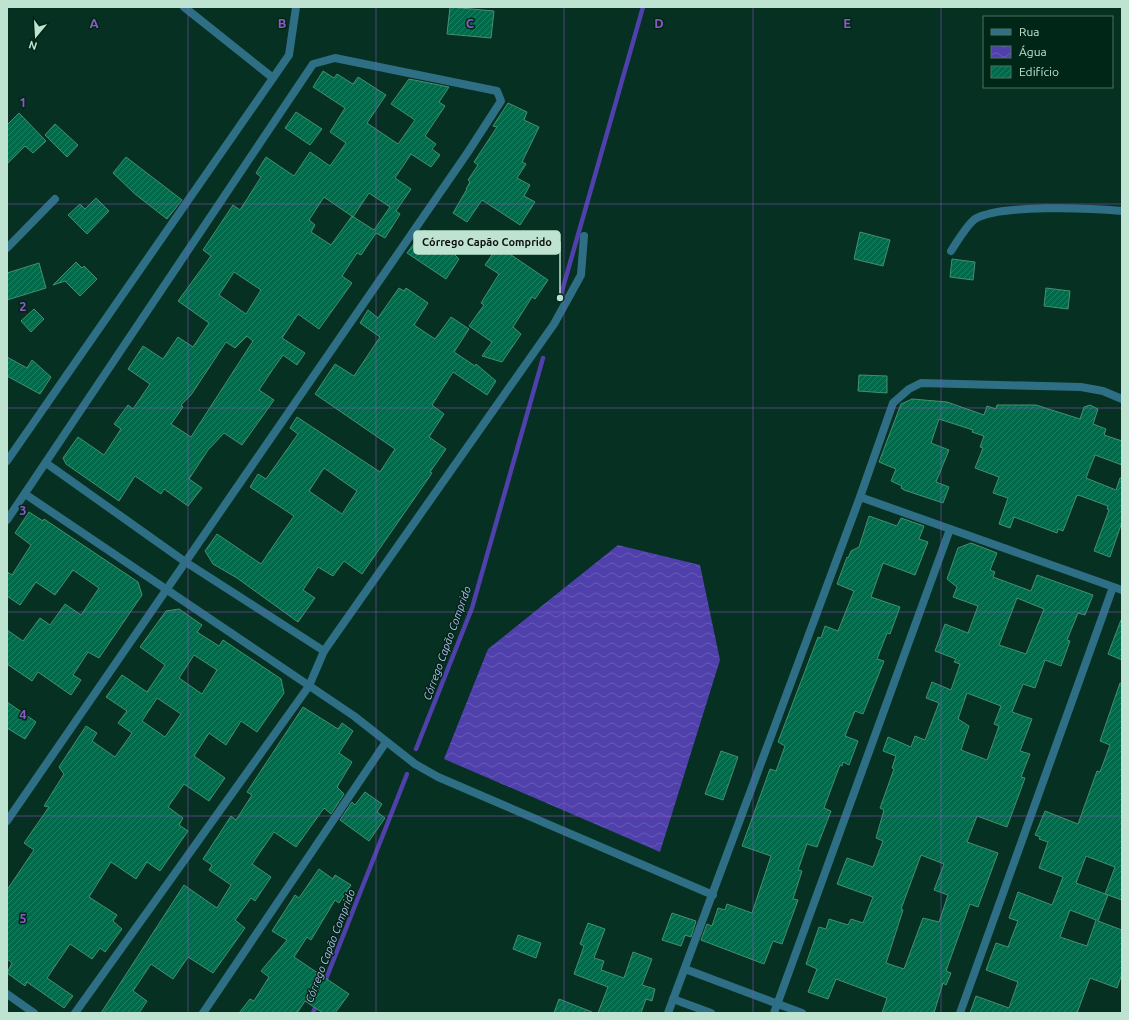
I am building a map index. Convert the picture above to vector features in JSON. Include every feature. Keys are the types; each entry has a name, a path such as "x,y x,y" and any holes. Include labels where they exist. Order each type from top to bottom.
{"street":[{"path":"184,7 273,78"},
{"path":"7,461 289,55 296,7"},
{"path":"7,520 313,64 335,58 497,90 501,101 468,152 184,561 7,821"},
{"path":"7,248 55,199"},
{"path":"951,251 974,220 999,211 1059,208 1122,211"},
{"path":"75,1013 309,686 324,651 554,324 582,275 584,236"},
{"path":"668,1013 713,895 893,403 908,389 921,383 1081,387 1103,390 1122,399"},
{"path":"46,463 184,561 324,651"},
{"path":"25,494 354,716 415,764 438,776 713,895"},
{"path":"860,496 1122,590"},
{"path":"774,1013 950,529"},
{"path":"960,1013 1113,587"},
{"path":"203,1013 386,742"},
{"path":"685,969 802,1013"},
{"path":"7,994 34,1013"},
{"path":"673,999 711,1013"}],"water":[{"path":"618,545 700,565 720,660 660,852 444,759 488,649"}],"building":[{"path":"450,7 494,11 491,38 447,34"},
{"path":"323,71 334,78 337,74 353,84 358,77 386,95 367,123 398,144 415,120 391,104 409,79 449,87 439,102 445,106 425,136 436,144 432,149 440,155 431,167 411,154 395,178 411,189 396,211 400,214 385,238 376,233 361,255 357,253 342,276 352,283 319,329 298,314 282,338 305,353 297,365 283,355 273,369 259,390 274,400 242,445 224,433 208,450 189,479 202,488 188,506 164,489 161,494 135,476 119,501 66,464 63,458 78,437 104,455 121,429 114,424 128,405 133,409 150,384 128,369 143,346 163,359 178,337 193,347 209,323 178,301 211,256 203,250 233,205 240,210 261,177 256,173 266,157 294,176 310,152 330,166 346,143 330,132 345,108 313,87","holes":["369,193 390,207 374,230 353,217","324,197 352,216 331,245 311,232 315,225 309,220","234,272 261,290 246,314 219,295","247,336 253,341 191,437 171,424 183,407 181,405 191,395 226,342 235,348"]},
{"path":"508,103 527,112 524,120 539,127 522,162 526,164 517,178 530,185 524,196 535,202 520,225 482,200 467,222 453,213 467,189 470,182 468,180 478,165 474,162 497,127 493,126"},
{"path":"296,112 322,129 310,145 285,128"},
{"path":"19,113 46,141 33,153 25,146 7,164 7,125"},
{"path":"55,124 78,145 67,157 45,135"},
{"path":"126,157 182,200 167,219 135,194 113,173"},
{"path":"96,198 109,211 87,234 68,215 80,204 85,209"},
{"path":"424,230 457,253 455,255 459,259 446,279 407,253"},
{"path":"860,232 890,240 883,266 854,259"},
{"path":"498,246 548,280 535,299 532,297 513,327 521,334 502,362 482,356 492,342 469,326 484,305 481,303 499,274 485,265"},
{"path":"952,259 975,262 973,280 950,277"},
{"path":"76,262 82,268 84,266 97,279 80,296 65,281 53,285"},
{"path":"39,263 46,288 7,300 7,273"},
{"path":"399,288 404,291 406,288 428,303 414,325 435,339 451,317 469,329 454,352 475,366 476,364 496,381 487,395 453,372 432,405 444,414 429,437 446,449 430,472 432,473 362,574 344,561 333,576 318,567 303,590 315,598 298,622 237,578 213,564 205,551 217,534 261,564 294,516 250,487 258,474 266,479 298,434 290,428 297,417 380,472 395,449 315,394 335,364 354,376 380,337 360,323 368,310 378,318","holes":["324,468 357,491 342,514 309,491"]},
{"path":"1046,288 1070,291 1068,309 1044,306"},
{"path":"34,309 44,319 31,332 21,321"},
{"path":"7,357 27,368 32,360 51,377 40,394 7,376"},
{"path":"859,375 887,376 887,393 858,391"},
{"path":"912,399 947,402 984,415 987,406 996,409 997,405 1036,405 1080,419 1084,407 1090,405 1098,409 1093,424 1106,429 1104,435 1122,441 1122,465 1095,455 1086,478 1116,490 1120,478 1122,478 1122,522 1110,557 1094,551 1109,510 1107,509 1108,506 1081,496 1077,495 1063,531 1058,529 1057,533 1014,517 1010,528 999,524 1008,498 993,493 999,477 975,468 983,448 980,447 984,436 972,432 973,430 939,419 931,443 949,450 936,482 949,487 943,503 904,490 901,488 902,486 891,481 896,469 879,462 901,404"},
{"path":"29,512 43,521 44,519 138,582 142,595 99,658 88,652 73,675 81,680 71,695 38,672 32,681 7,664 7,630 23,641 40,618 50,625 65,604 81,615 99,588 73,570 55,595 36,582 20,605 7,596 7,572 12,575 31,545 15,533"},
{"path":"869,516 897,526 901,518 924,526 919,539 928,542 915,575 883,563 871,597 900,607 890,634 887,633 877,659 884,661 863,714 855,711 845,736 858,741 849,765 843,762 842,766 840,765 824,808 831,811 817,847 807,844 798,870 802,871 793,899 798,900 782,944 773,941 764,964 701,940 707,924 712,926 718,908 725,910 727,904 752,913 771,856 742,846 770,769 776,771 785,746 778,742 818,637 821,638 825,626 838,631 854,591 837,584 847,557 848,558 851,551 859,547"},
{"path":"971,543 997,553 990,570 995,572 993,577 1031,591 1037,575 1093,595 1085,615 1078,613 1067,640 1070,641 1061,666 1045,660 1035,688 1023,684 1012,712 1032,719 1020,751 1030,754 1021,777 1025,778 1007,827 977,816 967,842 998,853 978,907 970,904 946,971 951,973 946,985 943,983 934,1013 882,1013 887,998 836,979 828,999 808,992 817,969 806,964 819,927 826,929 829,919 848,925 851,919 863,923 873,897 837,884 847,858 873,867 883,841 876,838 884,810 880,808 894,769 892,768 896,756 883,751 888,737 911,747 915,736 925,740 939,703 926,698 932,682 951,690 960,664 954,662 956,659 935,651 945,624 968,633 978,606 953,597 957,587 947,579 958,548","holes":["1017,598 1044,609 1026,654 999,645","967,693 1001,706 994,724 999,726 987,760 961,750 969,726 958,719","921,855 944,864 934,890 948,895 939,922 923,918 904,969 886,963 903,910 901,909"]},
{"path":"179,609 202,625 197,632 219,646 223,640 281,679 284,693 257,732 241,721 226,745 209,733 194,756 225,778 209,801 184,784 168,807 183,818 179,825 188,831 160,871 147,862 136,879 111,862 89,897 117,915 113,921 122,929 105,952 100,948 92,959 70,944 47,978 73,996 64,1008 27,982 25,986 7,973 12,963 7,959 7,890 34,850 24,843 49,807 44,806 64,774 59,767 86,726 97,733 92,741 115,757 132,733 118,723 127,711 106,697 122,675 147,692 165,665 140,647 166,611","holes":["194,655 217,670 202,694 179,678","157,698 181,714 165,737 142,721"]},
{"path":"1122,620 1122,660 1108,654"},
{"path":"1120,683 1122,684 1122,900 1108,895 1098,921 1122,930 1122,974 1117,988 1090,978 1077,1013 970,1013 976,996 1009,1008 1018,982 986,970 996,943 1008,947 1018,921 1009,918 1018,892 1052,905 1063,877 1039,868 1048,842 1039,839 1040,837 1035,835 1045,811 1078,824 1097,771 1100,772 1110,745 1100,741","holes":["1086,856 1115,867 1105,894 1076,883","1070,910 1096,920 1087,946 1060,937"]},
{"path":"7,702 36,722 25,739 7,728"},
{"path":"303,707 338,729 342,723 353,731 339,753 352,762 337,787 344,794 331,814 324,808 296,847 274,832 252,864 271,877 255,901 251,898 235,920 245,928 213,973 188,957 173,979 151,964 133,991 147,1001 139,1013 101,1013 184,885 217,908 231,885 209,870 212,865 203,859 231,816 236,820 252,795 247,792"},
{"path":"721,751 738,757 723,800 705,794"},
{"path":"365,792 382,804 377,812 385,818 369,841 340,820 352,802 355,805"},
{"path":"319,869 333,879 335,875 351,885 339,903 335,900 311,940 307,937 294,957 349,994 335,1013 323,1013 305,1001 297,1013 239,1013 250,999 254,1001 269,977 261,971 287,940 272,931 295,895 299,898"},
{"path":"672,913 696,921 691,937 685,935 681,946 662,940"},
{"path":"588,923 605,929 594,958 604,961 601,970 624,978 633,952 652,959 642,985 655,989 652,1001 646,999 641,1013 598,1013 608,987 574,974 584,946 580,944"},
{"path":"518,935 541,943 536,958 513,949"},
{"path":"559,999 592,1012 592,1013 554,1013"}],"waterway":[{"name":"Córrego Capão Comprido","path":"560,298 643,7"},
{"name":"Córrego Capão Comprido","path":"416,749 472,608 543,358"},
{"name":"Córrego Capão Comprido","path":"324,984 407,774"},
{"name":"Córrego Capão Comprido","path":"313,1013 317,1003"}],"place":[{"name":"Córrego Capão Comprido","path":"560,298"}]}
